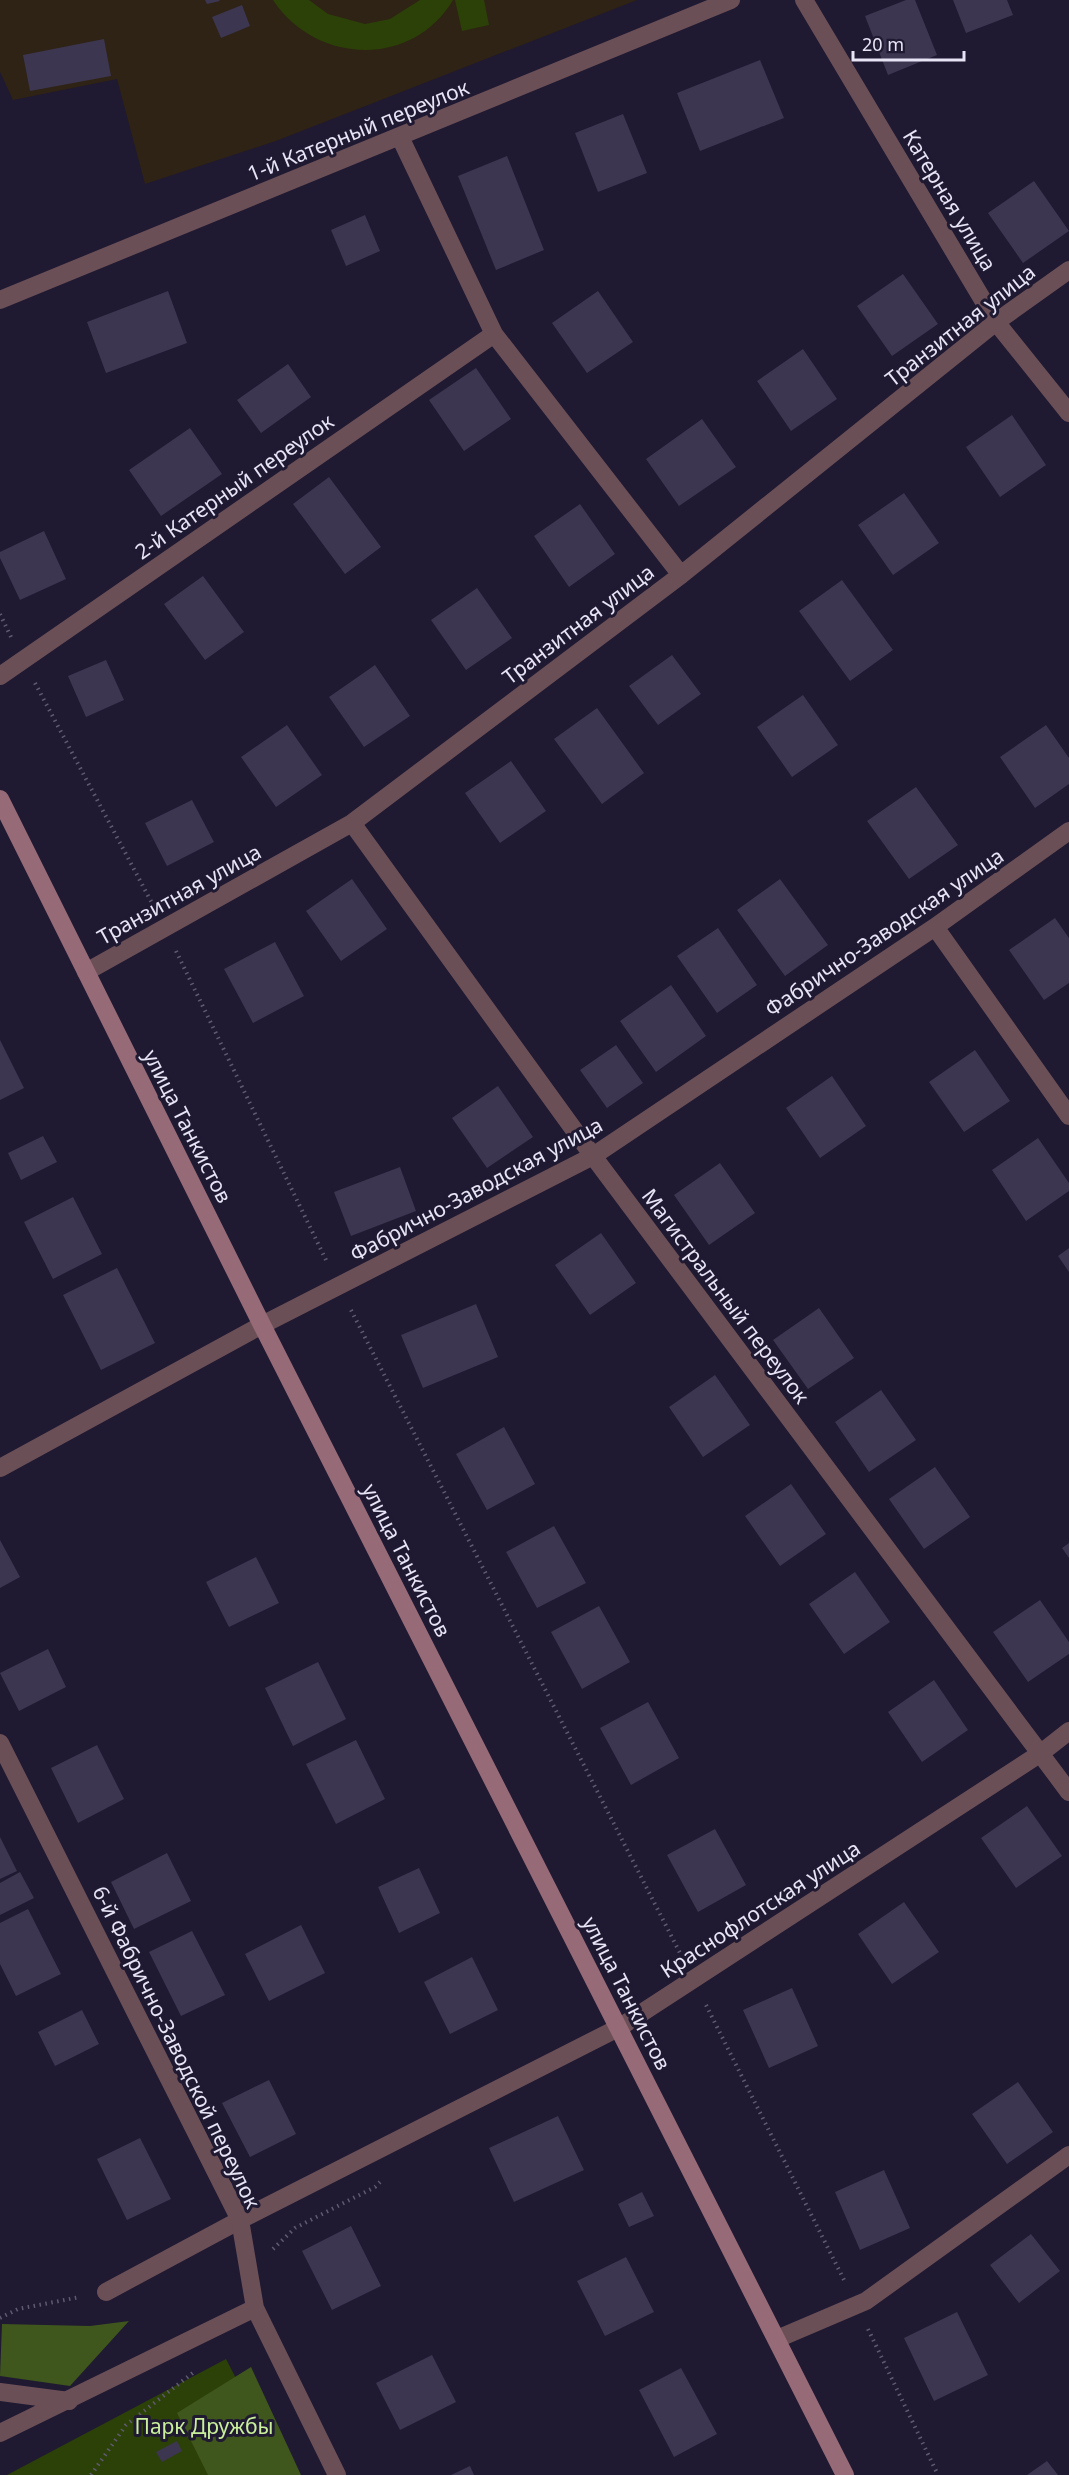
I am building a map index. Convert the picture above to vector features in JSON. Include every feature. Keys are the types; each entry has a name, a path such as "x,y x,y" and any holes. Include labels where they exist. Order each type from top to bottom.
{"street":[{"name":"1-й Катерный переулок","path":"0,300 731,0"},
{"name":"Катерная улица","path":"804,0 996,322 1069,413"},
{"path":"400,137 494,334 681,575"},
{"name":"Транзитная улица","path":"86,972 352,823 681,575 996,322 1069,270"},
{"name":"2-й Катерный переулок","path":"0,676 494,334"},
{"name":"улица Танкистов","path":"0,799 262,1325 620,2027 845,2475"},
{"name":"Магистральный переулок","path":"352,823 593,1156 1069,1792"},
{"name":"Фабрично-Заводская улица","path":"0,1468 262,1325 593,1156 935,927 1069,831"},
{"path":"935,927 1069,1116"},
{"name":"Краснофлотская улица","path":"106,2292 240,2220 620,2027 1041,1753 1069,1731"},
{"name":"6-й Фабрично-Заводской переулок","path":"0,1743 240,2220 255,2308 337,2475"},
{"path":"777,2339 866,2301 1069,2155"},
{"path":"0,2433 255,2308"},
{"path":"0,2392 69,2401"}],"path":[{"path":"0,614 165,928 339,1286 693,1979 938,2475"},
{"path":"0,2318 18,2309 106,2292"},
{"path":"91,2475 126,2425 201,2367"}],"shaded area":[{"path":"0,0 637,0 276,141 145,184 117,79 13,100 0,72"}],"green space":[{"path":"273,0 309,0 328,14 365,24 390,19 420,0 453,0 435,22 413,38 389,47 363,50 338,46 313,37 291,21"},
{"path":"455,0 484,0 489,25 462,31"},
{"path":"129,2321 70,2386 0,2376 2,2324 90,2326"},
{"name":"Парк Дружбы","path":"226,2359 286,2475 7,2475"},
{"path":"251,2367 301,2475 208,2475 177,2413"}],"building":[{"path":"205,0 219,0 220,1 207,4"},
{"path":"906,0 915,0 937,55 888,75 865,16"},
{"path":"953,0 1007,0 1013,15 966,33"},
{"path":"242,5 250,26 221,38 212,17"},
{"path":"104,39 111,76 30,91 23,55"},
{"path":"760,60 784,118 700,151 677,93"},
{"path":"623,114 647,173 598,192 575,133"},
{"path":"507,156 544,250 496,270 458,176"},
{"path":"1034,181 1069,231 1023,263 988,213"},
{"path":"365,215 380,251 346,266 331,230"},
{"path":"903,274 938,324 892,356 857,306"},
{"path":"168,291 187,343 106,373 87,322"},
{"path":"598,291 633,342 587,373 552,323"},
{"path":"803,349 837,399 791,431 757,381"},
{"path":"288,364 311,397 261,433 237,400"},
{"path":"476,368 511,419 464,451 429,400"},
{"path":"1012,415 1046,465 1000,497 966,447"},
{"path":"702,419 736,467 679,506 646,459"},
{"path":"190,428 222,474 161,516 129,470"},
{"path":"329,477 381,547 345,574 293,504"},
{"path":"904,493 939,543 893,575 858,525"},
{"path":"580,504 615,554 569,587 534,536"},
{"path":"44,531 66,579 20,600 0,558 0,552"},
{"path":"203,576 244,632 205,660 164,604"},
{"path":"842,580 893,650 850,681 799,611"},
{"path":"477,588 512,638 466,670 431,620"},
{"path":"672,655 701,694 658,725 629,686"},
{"path":"106,660 124,700 86,717 68,676"},
{"path":"375,665 410,716 364,747 329,697"},
{"path":"803,695 838,745 792,777 757,727"},
{"path":"597,708 644,773 602,804 554,739"},
{"path":"287,725 322,775 276,807 241,757"},
{"path":"1046,725 1069,758 1069,784 1035,808 1000,757"},
{"path":"511,761 546,811 500,843 465,793"},
{"path":"916,787 958,845 909,879 867,821"},
{"path":"192,800 214,842 167,866 145,823"},
{"path":"352,879 387,929 341,961 306,911"},
{"path":"780,879 828,945 785,976 737,910"},
{"path":"1055,918 1069,938 1069,983 1044,1000 1009,950"},
{"path":"718,928 757,985 717,1013 677,956"},
{"path":"275,942 304,996 253,1023 224,969"},
{"path":"671,985 706,1036 656,1072 620,1021"},
{"path":"0,1040 24,1088 0,1100"},
{"path":"616,1045 643,1083 607,1108 580,1070"},
{"path":"975,1050 1010,1101 964,1132 929,1082"},
{"path":"832,1076 866,1126 820,1158 786,1108"},
{"path":"498,1086 533,1137 487,1168 452,1118"},
{"path":"43,1136 57,1162 21,1180 8,1153"},
{"path":"1038,1138 1069,1183 1069,1191 1026,1221 992,1170"},
{"path":"720,1163 755,1213 709,1245 674,1195"},
{"path":"400,1167 416,1211 351,1236 334,1192"},
{"path":"73,1197 102,1254 53,1279 24,1222"},
{"path":"601,1233 636,1283 590,1315 555,1265"},
{"path":"1069,1248 1069,1272 1058,1256"},
{"path":"117,1268 155,1343 101,1370 63,1295"},
{"path":"476,1304 498,1357 423,1388 401,1335"},
{"path":"819,1308 854,1358 808,1389 773,1340"},
{"path":"715,1375 750,1425 703,1457 669,1407"},
{"path":"881,1390 916,1440 869,1472 835,1422"},
{"path":"504,1427 535,1484 487,1510 456,1454"},
{"path":"935,1467 970,1517 924,1549 889,1499"},
{"path":"791,1484 826,1534 780,1566 745,1516"},
{"path":"554,1526 586,1583 537,1608 506,1552"},
{"path":"0,1540 20,1577 0,1588"},
{"path":"1069,1543 1069,1558 1062,1548"},
{"path":"256,1557 279,1603 229,1627 206,1582"},
{"path":"855,1572 890,1622 844,1654 809,1604"},
{"path":"1040,1600 1069,1642 1069,1654 1028,1682 993,1632"},
{"path":"599,1606 630,1662 582,1689 551,1632"},
{"path":"48,1649 66,1687 19,1711 0,1673"},
{"path":"318,1662 346,1719 293,1746 265,1688"},
{"path":"934,1680 968,1730 922,1762 888,1712"},
{"path":"648,1702 679,1758 631,1785 600,1728"},
{"path":"356,1740 385,1799 336,1824 306,1764"},
{"path":"97,1745 124,1799 78,1823 51,1768"},
{"path":"1027,1806 1062,1856 1016,1888 981,1838"},
{"path":"715,1829 746,1885 698,1912 667,1855"},
{"path":"0,1837 17,1871 0,1879"},
{"path":"167,1853 191,1901 134,1929 111,1882"},
{"path":"419,1868 440,1913 399,1933 378,1887"},
{"path":"20,1872 34,1898 0,1915 0,1883"},
{"path":"904,1902 939,1952 892,1984 858,1934"},
{"path":"28,1909 61,1974 16,1996 0,1964 0,1923"},
{"path":"301,1925 325,1973 269,2001 245,1954"},
{"path":"192,1931 225,1995 181,2016 149,1952"},
{"path":"472,1957 498,2010 450,2034 424,1982"},
{"path":"792,1988 818,2046 769,2068 743,2010"},
{"path":"82,2010 99,2044 55,2066 38,2032"},
{"path":"269,2080 296,2134 250,2157 222,2103"},
{"path":"1018,2082 1053,2132 1007,2164 972,2114"},
{"path":"558,2116 584,2170 514,2202 489,2148"},
{"path":"140,2138 171,2199 127,2220 97,2159"},
{"path":"884,2170 910,2228 860,2250 835,2192"},
{"path":"642,2192 654,2216 629,2227 618,2204"},
{"path":"351,2226 381,2286 332,2310 302,2251"},
{"path":"1031,2234 1060,2271 1019,2303 990,2265"},
{"path":"626,2257 654,2312 605,2336 577,2281"},
{"path":"957,2312 988,2375 934,2401 904,2338"},
{"path":"432,2355 456,2402 400,2430 376,2383"},
{"path":"681,2368 717,2434 674,2457 639,2390"},
{"path":"177,2441 182,2451 162,2462 156,2452"},
{"path":"1047,2461 1058,2475 1027,2475"},
{"path":"470,2466 474,2475 451,2475"}]}
